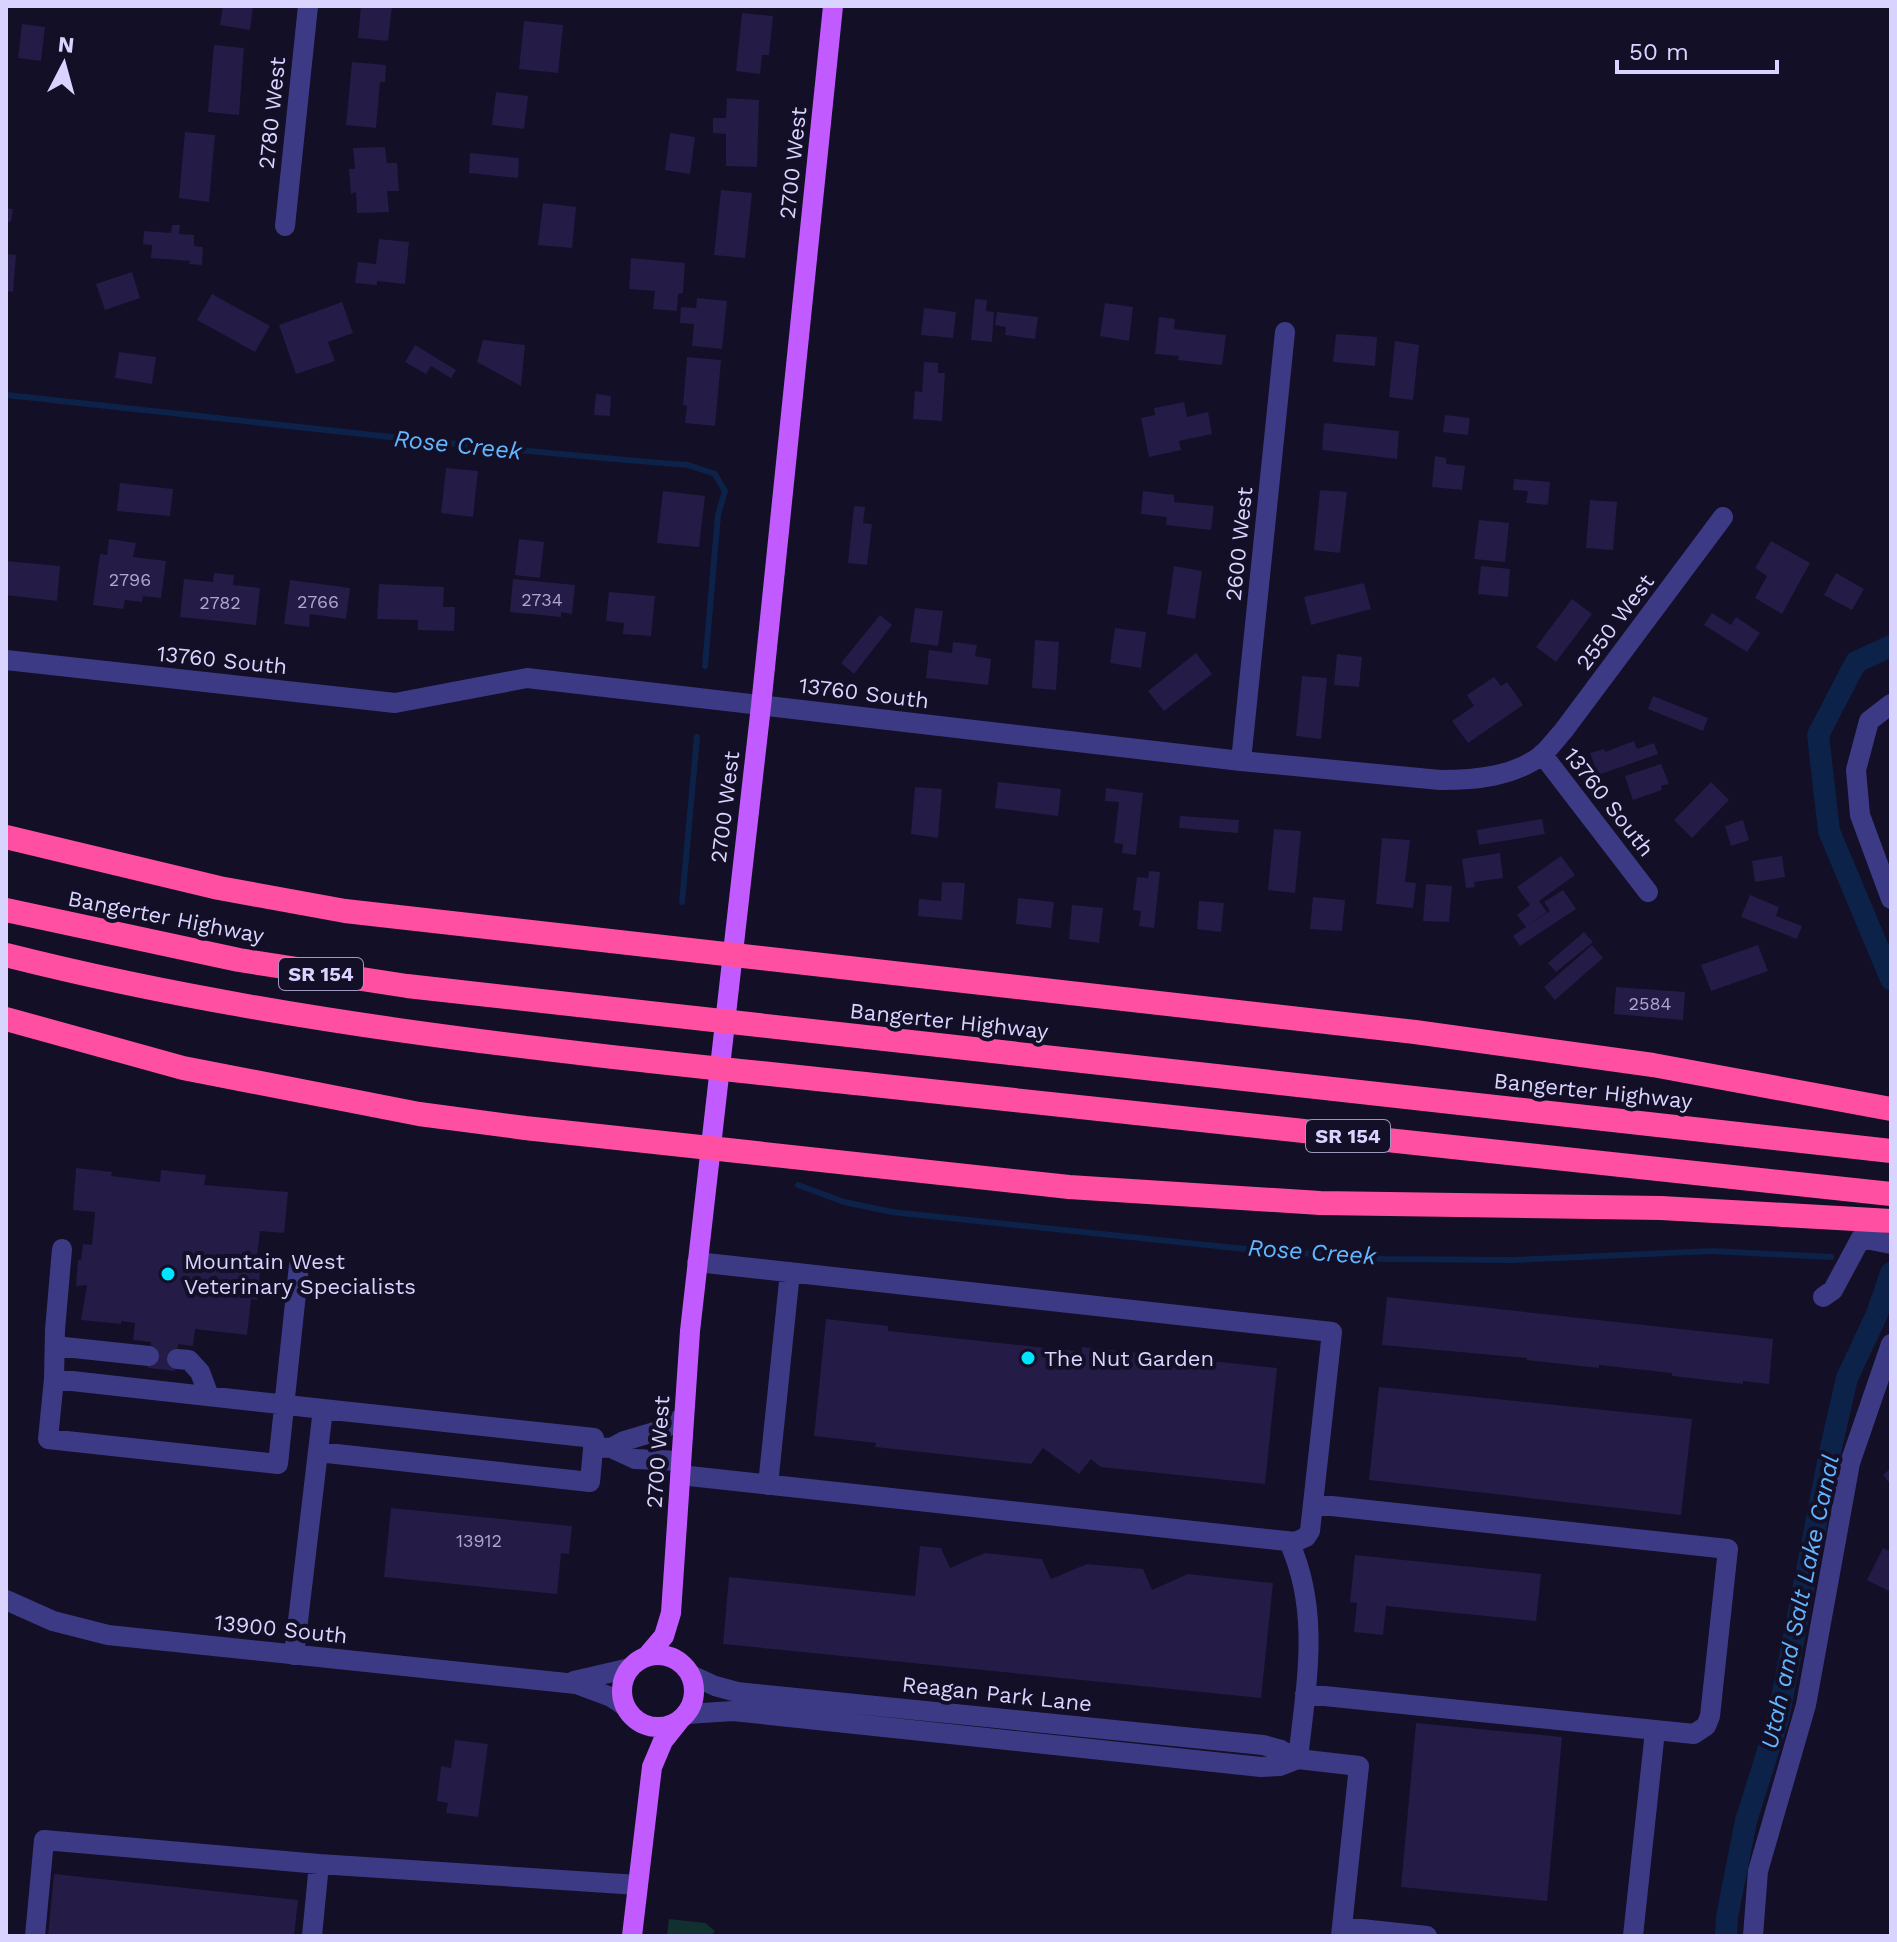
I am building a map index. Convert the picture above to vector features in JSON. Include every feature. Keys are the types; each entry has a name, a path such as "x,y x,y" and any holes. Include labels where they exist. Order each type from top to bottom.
{"highway":[{"path":"6,837 219,888 345,911 1270,1014 1520,1045 1669,1067 1891,1109"},
{"name":"Bangerter Highway","path":"6,910 153,943 323,974 640,1014 1891,1151"},
{"name":"SR 154","path":"6,955 137,986 400,1031 805,1078 1891,1194"},
{"path":"6,1019 183,1068 341,1100 472,1121 1069,1187 1216,1198 1427,1206 1675,1209 1891,1221"}],"main road":[{"name":"2700 West","path":"688,1671 674,1638 671,1613 697,1262 761,706 833,6"},
{"name":"2700 West","path":"639,1662 664,1636 671,1613"},
{"path":"632,1936 649,1784 657,1751 683,1718 695,1695 688,1671 668,1656 639,1662 622,1687 628,1711 645,1744 649,1784"},
{"path":"628,1711 639,1722 659,1727 683,1718"}],"street":[{"name":"2780 West","path":"285,226 308,6"},
{"name":"2600 West","path":"1241,761 1285,332"},
{"name":"2550 West","path":"1542,754 1564,730 1723,517"},
{"name":"13760 South","path":"6,660 395,703 527,678 1241,761 1440,780 1493,776 1519,768 1542,754 1648,892"},
{"path":"1891,704 1869,721 1856,770 1860,815 1891,899"},
{"path":"1823,1297 1833,1290 1861,1238 1891,1244"},
{"path":"62,1249 48,1439 263,1463 278,1464 299,1265"},
{"path":"54,1379 594,1438 602,1447 635,1459 768,1485 1289,1542 1301,1541 1310,1531 1332,1332 697,1262"},
{"path":"768,1485 790,1272"},
{"path":"1753,1936 1758,1871 1806,1705 1850,1463 1891,1344"},
{"path":"55,1346 149,1356"},
{"path":"177,1359 189,1360 200,1372 209,1396"},
{"path":"294,1655 323,1409"},
{"path":"602,1447 661,1430 684,1417"},
{"path":"318,1452 590,1482 602,1447"},
{"path":"1305,1694 1694,1734 1709,1721 1728,1549 1313,1504"},
{"path":"1289,1542 1308,1602 1309,1647 1298,1759"},
{"name":"13900 South","path":"6,1600 53,1621 108,1635 558,1682 594,1689 628,1711"},
{"name":"13900 South","path":"558,1682 596,1678 639,1662"},
{"name":"Reagan Park Lane","path":"688,1671 715,1686 737,1692 1263,1745 1298,1759 1359,1766 1341,1932"},
{"name":"Reagan Park Lane","path":"683,1718 733,1711 1261,1767 1280,1766 1298,1759"},
{"path":"1633,1936 1655,1731"},
{"path":"35,1936 44,1840 319,1864 638,1885"},
{"path":"312,1936 319,1864"},
{"path":"1341,1932 1427,1936"}],"green space":[{"path":"669,1919 705,1923 715,1931 711,1936 667,1936"}],"building":[{"path":"223,6 253,6 250,30 220,25"},
{"path":"361,6 392,6 388,41 358,38"},
{"path":"742,13 773,16 769,55 762,55 760,74 736,71"},
{"path":"524,21 563,25 558,73 519,69"},
{"path":"22,24 45,27 41,61 18,58"},
{"path":"214,45 244,48 239,115 208,112"},
{"path":"352,62 386,65 385,82 380,82 376,128 346,125"},
{"path":"496,92 528,96 524,129 492,125"},
{"path":"727,98 759,100 757,167 726,166 726,134 713,133 713,118 726,118"},
{"path":"185,132 215,135 209,202 179,198"},
{"path":"670,133 695,137 690,174 665,170"},
{"path":"385,147 387,163 397,163 399,191 387,191 389,212 357,213 356,192 351,194 349,169 355,169 353,148"},
{"path":"470,153 519,158 518,178 469,173"},
{"path":"721,190 752,193 745,258 714,255"},
{"path":"543,203 576,207 572,248 538,245"},
{"path":"6,208 13,209 11,222 6,221"},
{"path":"172,225 180,225 179,234 194,235 194,246 203,247 202,265 151,258 152,245 143,244 144,231 171,233"},
{"path":"379,239 409,242 405,284 377,281 377,285 355,283 358,262 376,264"},
{"path":"6,254 16,255 13,292 6,291"},
{"path":"631,258 685,263 683,293 678,294 677,311 653,309 655,291 629,289"},
{"path":"132,272 140,298 105,310 96,284"},
{"path":"212,294 270,326 255,352 197,320"},
{"path":"697,298 727,301 722,349 692,346 694,324 680,323 681,307 696,308"},
{"path":"975,299 987,300 986,311 994,312 992,342 971,340"},
{"path":"342,302 353,333 328,342 335,361 296,374 279,325"},
{"path":"1105,303 1133,307 1129,341 1100,336"},
{"path":"924,308 956,312 953,338 921,335"},
{"path":"997,312 1038,317 1035,339 1005,335 1006,327 995,325"},
{"path":"1159,317 1175,319 1174,329 1226,335 1222,365 1155,354"},
{"path":"1336,334 1377,337 1375,366 1333,362"},
{"path":"483,340 525,345 521,386 477,362"},
{"path":"1395,341 1419,345 1413,400 1389,397"},
{"path":"415,345 456,370 451,378 431,366 426,374 405,362"},
{"path":"119,352 156,357 152,384 115,378"},
{"path":"687,357 721,360 715,426 685,423 687,406 683,405"},
{"path":"924,362 938,363 938,373 945,373 942,421 913,419 915,391 922,392"},
{"path":"596,394 611,396 610,416 594,415"},
{"path":"1184,402 1187,417 1208,412 1212,434 1179,441 1181,450 1149,457 1141,418 1155,415 1154,408"},
{"path":"1445,415 1470,418 1468,435 1443,432"},
{"path":"1324,423 1399,431 1397,459 1322,450"},
{"path":"1435,456 1446,458 1446,464 1465,466 1462,490 1432,487"},
{"path":"446,468 478,471 473,517 441,513"},
{"path":"1514,479 1550,482 1548,505 1526,503 1528,491 1513,490"},
{"path":"120,483 173,489 170,516 117,511"},
{"path":"1320,490 1347,492 1340,553 1314,550"},
{"path":"663,491 705,496 699,547 657,543"},
{"path":"1143,491 1174,495 1174,502 1214,506 1211,530 1166,525 1167,517 1141,514"},
{"path":"1590,500 1617,502 1613,550 1586,548"},
{"path":"854,506 865,507 863,523 872,524 867,565 848,563"},
{"path":"1479,520 1509,523 1505,562 1474,559"},
{"path":"109,539 136,543 133,557 166,561 161,598 143,596 142,602 125,600 123,609 93,605 100,554 107,555"},
{"path":"519,539 544,542 540,578 515,575"},
{"path":"1771,541 1810,563 1782,614 1755,598 1767,576 1755,568"},
{"path":"6,561 60,566 57,601 6,595"},
{"path":"1174,566 1202,571 1195,619 1167,614"},
{"path":"1481,566 1510,569 1508,597 1478,594"},
{"path":"214,573 234,575 233,585 260,588 256,625 180,617 184,579 213,582"},
{"path":"1836,573 1864,589 1852,610 1824,595"},
{"path":"513,579 575,585 572,614 561,612 561,617 510,612"},
{"path":"290,580 350,588 346,619 310,614 309,627 284,624"},
{"path":"1364,583 1371,609 1311,625 1304,597"},
{"path":"379,584 444,587 443,607 455,607 454,631 418,630 418,620 377,619"},
{"path":"609,592 655,596 651,636 623,634 624,623 606,621"},
{"path":"1572,599 1592,614 1556,662 1536,647"},
{"path":"915,608 943,611 938,646 910,642"},
{"path":"1712,613 1731,625 1736,617 1760,633 1747,652 1704,625"},
{"path":"880,615 892,625 854,674 841,663"},
{"path":"1115,628 1146,632 1141,668 1110,663"},
{"path":"1035,640 1059,642 1056,690 1032,688"},
{"path":"953,642 977,645 975,656 991,659 988,685 926,678 929,650 952,653"},
{"path":"1196,653 1212,674 1164,711 1148,691"},
{"path":"1337,654 1362,657 1359,687 1334,685"},
{"path":"1302,676 1327,678 1321,739 1296,736"},
{"path":"1494,677 1501,686 1507,682 1523,705 1468,743 1452,721 1474,706 1467,695"},
{"path":"1653,696 1708,718 1703,731 1648,709"},
{"path":"1634,741 1637,749 1654,743 1658,754 1598,775 1590,753 1604,749 1605,752"},
{"path":"1661,764 1669,784 1661,786 1662,790 1633,800 1625,776"},
{"path":"998,782 1061,789 1058,816 995,808"},
{"path":"1711,782 1729,800 1692,838 1674,820"},
{"path":"915,787 942,789 938,838 911,834"},
{"path":"1106,788 1143,793 1136,855 1122,853 1123,844 1114,843 1119,802 1105,801"},
{"path":"1180,816 1239,820 1238,833 1179,828"},
{"path":"1542,819 1545,834 1479,845 1477,830"},
{"path":"1743,820 1749,840 1731,846 1725,826"},
{"path":"1274,829 1301,831 1295,893 1268,890"},
{"path":"1382,838 1410,840 1405,882 1416,883 1413,908 1376,904"},
{"path":"1500,853 1503,878 1474,882 1475,887 1466,888 1462,859"},
{"path":"1561,856 1575,875 1539,901 1547,912 1528,925 1550,911 1544,902 1563,890 1576,909 1520,946 1513,936 1526,927 1517,915 1530,905 1517,887"},
{"path":"1782,856 1785,877 1755,882 1752,861"},
{"path":"1149,871 1160,872 1154,928 1139,926 1141,911 1133,910 1137,877 1148,878"},
{"path":"942,882 965,883 962,920 918,916 919,899 941,901"},
{"path":"1426,884 1452,886 1449,922 1423,921"},
{"path":"1750,895 1779,907 1776,916 1802,926 1797,939 1741,917"},
{"path":"1313,897 1345,900 1342,931 1310,929"},
{"path":"1018,898 1054,902 1051,928 1016,924"},
{"path":"1199,901 1224,903 1221,932 1197,929"},
{"path":"1072,905 1103,908 1099,943 1069,939"},
{"path":"1584,932 1593,942 1556,972 1548,963"},
{"path":"1592,945 1603,958 1555,1000 1544,987"},
{"path":"1758,945 1768,971 1711,991 1701,965"},
{"path":"1616,987 1685,992 1683,1020 1614,1014"},
{"name":"Mountain West Veterinary Specialists","path":"76,1168 160,1182 161,1170 206,1175 204,1185 288,1192 284,1233 260,1231 256,1264 261,1265 257,1300 251,1299 247,1335 195,1329 193,1346 178,1344 175,1371 148,1368 151,1342 133,1340 135,1323 81,1320 87,1285 76,1286 78,1260 81,1260 83,1244 92,1245 95,1212 73,1210"},
{"path":"1387,1297 1773,1339 1769,1384 1743,1381 1743,1384 1599,1365 1599,1368 1382,1345"},
{"path":"826,1319 888,1326 888,1331 1082,1352 1082,1347 1277,1368 1265,1484 1101,1467 1091,1459 1079,1474 1043,1448 1031,1464 875,1447 876,1443 814,1436"},
{"path":"1379,1387 1692,1419 1681,1515 1369,1480"},
{"path":"1891,1468 1891,1485 1883,1475"},
{"path":"391,1508 572,1526 569,1554 561,1553 557,1594 384,1577"},
{"path":"920,1546 941,1548 950,1568 985,1553 1042,1559 1051,1579 1087,1564 1143,1569 1152,1590 1188,1574 1273,1583 1261,1698 723,1644 729,1577 915,1596"},
{"path":"1883,1548 1891,1552 1891,1592 1867,1580"},
{"path":"1355,1555 1541,1574 1536,1621 1386,1606 1383,1635 1354,1632 1357,1603 1350,1602"},
{"path":"1416,1723 1562,1737 1547,1901 1401,1887"},
{"path":"455,1740 488,1744 478,1817 446,1813 448,1803 437,1801 441,1766 451,1768"},
{"path":"54,1874 298,1900 294,1936 48,1936"}],"waterway":[{"name":"Rose Creek","path":"6,395 688,465 715,474 725,491 718,515 705,666"},
{"name":"Utah and Salt Lake Canal","path":"1891,646 1856,662 1818,735 1829,831 1891,979"},
{"name":"Rose Creek","path":"682,902 697,737"},
{"name":"Rose Creek","path":"798,1185 844,1202 892,1212 1255,1250 1384,1259 1514,1260 1712,1251 1831,1257"},
{"name":"Utah and Salt Lake Canal","path":"1726,1936 1746,1821 1778,1719 1847,1378 1877,1314 1891,1273"}],"place":[{"name":"Mountain West Veterinary Specialists","path":"168,1274"},
{"name":"The Nut Garden","path":"1028,1358"}]}
